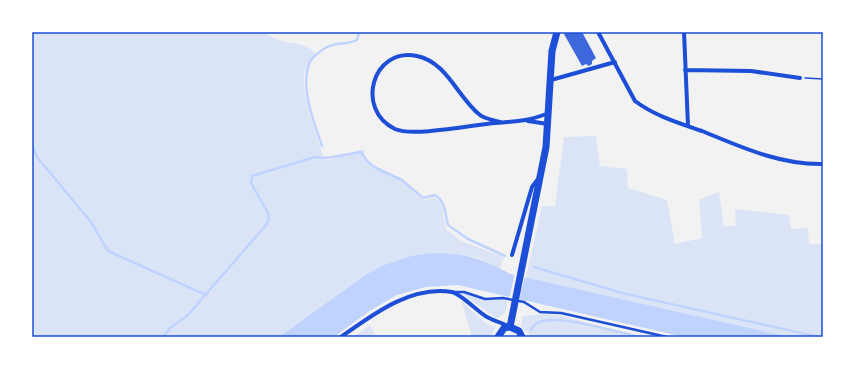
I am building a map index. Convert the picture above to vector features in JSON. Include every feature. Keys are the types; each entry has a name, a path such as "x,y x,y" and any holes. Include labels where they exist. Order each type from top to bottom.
{"main road":[{"path":"510,327 512,308 522,269 540,177 548,124 552,51 556,33"},
{"path":"498,337 504,328 510,327 519,332 522,337"}],"street":[{"path":"598,32 635,101 667,118 767,156 792,162 823,164"},
{"path":"684,32 688,126"},
{"path":"500,122 482,117 439,66 419,56 400,56 389,60 381,68 373,83 373,99 378,114 386,123 396,130 423,131 525,120 549,113"},
{"path":"551,80 615,62"},
{"path":"685,70 751,71 800,78"},
{"path":"525,120 548,124"},
{"path":"512,255 532,187 540,177"},
{"path":"341,337 384,307 410,297 431,292 454,292 489,318 510,327"}],"lane":[{"path":"454,292 464,292 486,299 503,298 524,302 540,312 561,314 667,337"}],"path":[{"path":"800,78 823,79"}],"shaded area":[{"path":"32,32 264,32 284,42 307,47 316,54 308,63 304,73 304,85 309,112 324,161 364,149 365,156 372,166 402,181 423,200 435,197 441,202 446,229 461,241 504,257 500,268 477,257 432,253 411,256 381,266 364,276 279,337 32,337"},
{"path":"596,136 600,166 627,169 628,188 667,200 675,244 702,238 699,200 719,192 724,226 736,226 735,209 789,215 791,229 808,228 809,244 823,244 823,337 789,337 526,278 542,206 555,206 564,137"},
{"path":"459,292 489,298 506,299 508,300 505,312 502,316 496,318"},
{"path":"462,302 487,324 496,327 490,337 472,337"},
{"path":"542,314 560,315 636,337 533,337 524,330 521,325 523,316"},
{"path":"370,325 377,337 353,337"}],"water":[{"path":"432,253 463,255 482,260 510,274 789,337 684,337 458,285 426,287 397,295 368,312 334,337 279,337 364,276 381,266 411,256"}],"pier":[{"path":"515,273 525,276 519,301 509,299"}],"building":[{"path":"568,32 582,32 596,58 592,61 592,64 589,66 586,64 582,66 564,34"}],"waterway":[{"path":"322,146 307,95 306,84 309,64 316,54 327,47 334,44 357,40 359,32"},
{"path":"32,144 37,157 91,222 108,251 206,295"},
{"path":"163,337 171,327 187,316 266,225 269,219 268,213 251,183 252,176 315,157 326,158 361,152 368,162 376,168 402,180 423,198 435,195 438,197 443,204 448,225 468,239 505,256"},
{"path":"534,267 622,293 819,337"},
{"path":"531,330 540,322 560,320 639,337"}]}
